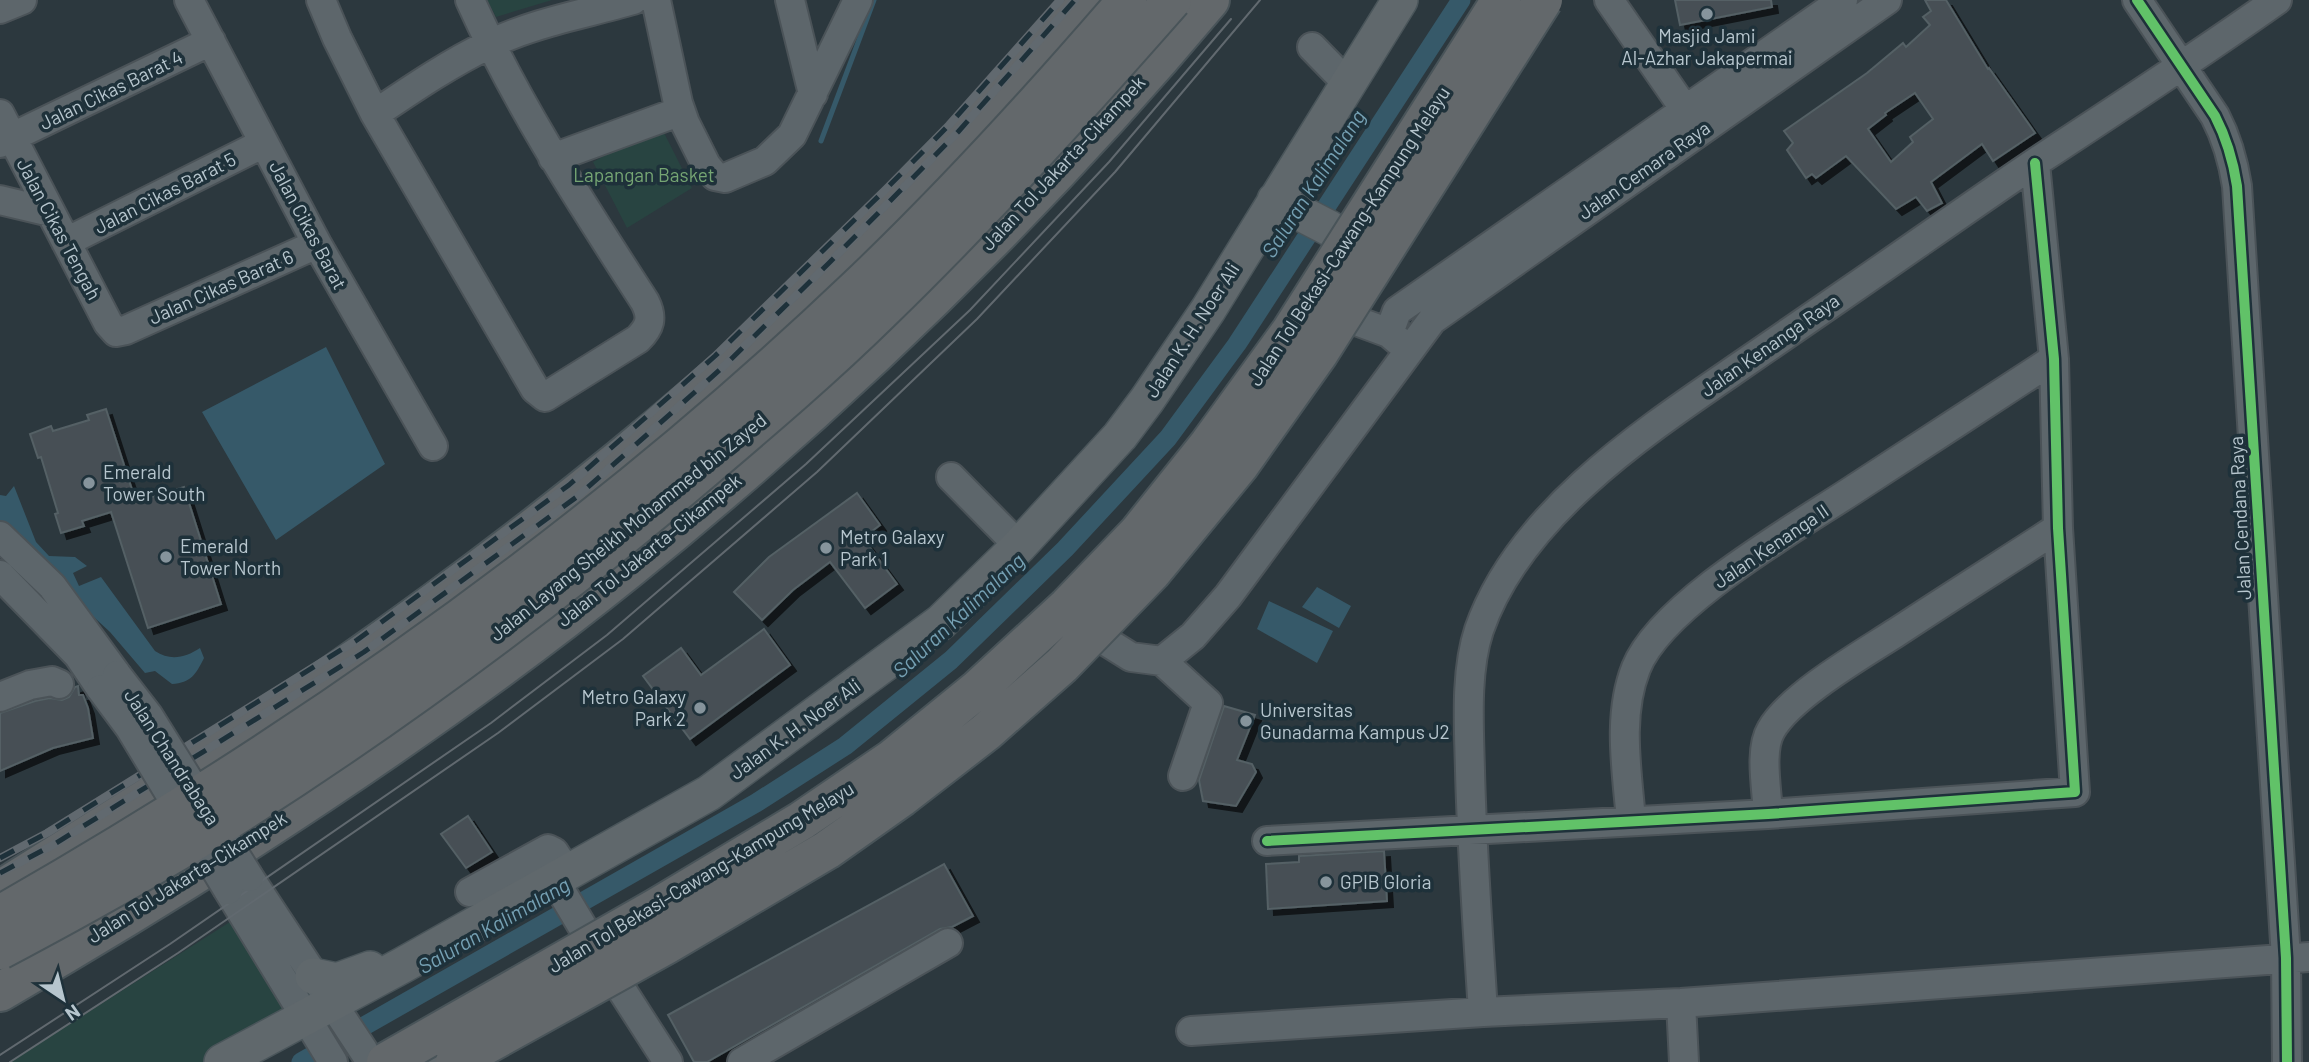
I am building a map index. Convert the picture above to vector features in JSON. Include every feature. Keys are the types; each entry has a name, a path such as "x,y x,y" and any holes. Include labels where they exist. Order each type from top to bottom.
{"highway":[{"path":"0,890 213,756 338,671 453,589 578,493 699,394 849,258 951,152 1090,0"},
{"name":"Jalan Layang Sheikh Mohammed bin Zayed","path":"0,915 192,800 314,720 415,650 592,516 759,377 857,288 956,190 1127,0"},
{"name":"Jalan Layang Sheikh Mohammed bin Zayed","path":"0,950 108,892 238,814 415,695 533,608 644,520 773,410 886,306 967,226 1172,0"},
{"name":"Jalan Tol Jakarta–Cikampek","path":"0,992 159,898 406,735 526,649 627,570 777,445 893,338 1037,193 1210,0"},
{"name":"Jalan Tol Bekasi–Cawang–Kampung Melayu","path":"386,1062 656,908 801,821 892,759 978,689 1067,607 1138,533 1209,444 1291,331 1501,0"},
{"name":"Jalan Tol Bekasi–Cawang–Kampung Melayu","path":"455,1062 666,945 827,850 902,797 986,732 1062,666 1152,572 1239,466 1319,353 1543,0"}],"main road":[{"name":"Jalan K. H. Noer Ali","path":"222,1062 561,881 709,793 941,622 1019,546 1120,436 1147,400 1281,204 1348,84 1400,0"},
{"path":"473,1062 516,1038 605,974 828,854 907,799 989,736 1099,637 1157,578 1211,516 1281,425 1556,0"},
{"path":"1281,204 1329,228 1387,264"},
{"path":"426,1062 481,1034 516,1038"}],"street":[{"path":"0,9 22,0"},
{"name":"Jalan Cikas Barat","path":"189,0 317,244 433,446"},
{"path":"321,0 375,114 535,389 545,397 638,339 648,327 650,316 645,302 553,158 490,44 470,0"},
{"path":"375,114 490,44 569,7 633,0"},
{"path":"656,0 678,103 685,123 698,152 715,176 725,178 752,168 774,153 792,135 858,0"},
{"path":"790,0 813,94"},
{"path":"1609,0 1692,120"},
{"name":"Jalan Cemara Raya","path":"1399,331 1432,320 1843,0"},
{"name":"Jalan Cemara Raya","path":"1399,331 1692,120 1887,0"},
{"name":"Jalan Cendana Raya","path":"2137,0 2183,67 2225,136 2237,186 2298,957 2287,1062"},
{"name":"Jalan Kenanga Raya","path":"1483,1012 1471,830 1469,719 1473,656 1478,634 1501,585 1521,553 1549,520 1614,458 1693,398 2035,163 2183,67 2277,0"},
{"name":"Jalan Cikas Barat 4","path":"4,132 211,41"},
{"path":"1312,47 1348,84"},
{"path":"553,158 670,115"},
{"name":"Jalan Cikas Tengah","path":"4,132 50,212 110,327 118,332 126,330"},
{"name":"Jalan Cikas Barat 5","path":"66,242 264,143"},
{"path":"1267,841 1768,814 2075,792 2058,528 2054,359 2035,163"},
{"path":"0,200 50,212"},
{"name":"Jalan Cikas Barat 6","path":"126,330 317,244"},
{"path":"1162,661 1193,636 1228,596 1399,331 1351,319"},
{"name":"Jalan Kenanga II","path":"1631,820 1625,740 1629,692 1636,668 1646,648 1661,630 1685,607 1769,545 2054,359"},
{"path":"951,477 1019,546"},
{"path":"1768,814 1765,750 1767,739 1788,709 1852,661 2058,528"},
{"name":"Jalan Chandrabaga","path":"0,536 52,586 148,715 239,884 321,1008 333,1062"},
{"name":"Jalan Chandrabaga","path":"0,575 78,655 239,884 321,1008 372,1062"},
{"path":"1099,637 1131,657 1162,661 1208,704 1184,776"},
{"path":"0,697 30,685 52,681 59,684"},
{"path":"470,892 548,849 554,852 561,881 647,1062"},
{"path":"741,1062 948,943"},
{"path":"1191,1031 1483,1012 1681,1003 2298,957"},
{"path":"605,974 668,1062"},
{"path":"1681,1003 1684,1062"}],"green space":[{"path":"487,0 552,0 496,17"},
{"name":"Lapangan Basket","path":"660,125 692,188 627,228 593,162"},
{"path":"233,920 293,1023 218,1062 10,1062"}],"water":[{"path":"326,347 385,464 276,540 202,412"},
{"path":"14,486 36,542 49,556 75,557 87,566 73,573 79,586 101,577 155,651 178,657 200,648 204,658 192,677 172,684 155,671 145,673 110,632 0,531 0,495 6,496"},
{"path":"1317,587 1351,606 1339,628 1302,607"},
{"path":"1269,601 1333,631 1317,663 1257,629"}],"building":[{"name":"Masjid Jami Al-Azhar Jakapermai","path":"1675,0 1771,0 1772,7 1680,25"},
{"path":"1925,0 1946,0 1988,69 2035,133 1993,161 1982,144 1931,182 1942,203 1927,211 1916,197 1896,209 1846,156 1816,178 1812,174 1806,178 1787,150 1793,143 1784,131 1867,73 1903,43 1906,47 1930,25 1923,17 1931,11","holes":["1915,93 1933,119 1910,137 1913,142 1891,162 1868,129 1886,115 1885,113"]},
{"path":"106,409 136,502 184,487 221,604 148,628 111,512 82,521 84,526 61,533 55,514 58,513 41,457 38,458 30,434 51,426 53,431 89,420 87,415"},
{"name":"Metro Galaxy Park 1","path":"857,493 880,525 863,538 897,584 865,608 830,562 793,590 762,620 734,592 769,557"},
{"name":"Metro Galaxy Park 2","path":"764,629 790,665 690,739 643,676 681,648 701,675"},
{"path":"78,686 79,695 83,695 88,708 93,738 53,748 0,771 0,713 35,701 50,698 62,700 69,697"},
{"path":"1224,706 1255,715 1237,760 1252,764 1256,772 1236,806 1203,801 1199,780"},
{"path":"468,816 492,852 466,868 441,834"},
{"name":"GPIB Gloria","path":"1384,851 1387,901 1268,909 1266,864 1299,862 1299,856"},
{"path":"944,864 973,916 952,927 940,929 707,1062 694,1062 668,1015"}],"waterway":[{"path":"821,141 874,0"},
{"name":"Saluran Kalimalang","path":"301,1062 756,803 845,746 951,660 1065,549 1168,438 1237,344 1461,0"}],"tram line":[{"path":"10,1062 178,953 498,733 623,639 817,472 977,319 1115,172 1260,0"},
{"path":"0,1055 170,944 491,723 607,635 806,464 970,310 1109,162 1231,19"}],"railway":[{"path":"0,858 47,833 357,640 569,485 715,356 886,189 949,125 1060,0"},
{"path":"0,873 53,845 364,652 578,496 723,367 829,263 958,132 1075,0"}],"cycle path":[{"path":"2137,0 2215,116 2229,150 2237,186 2286,958 2287,1062"},
{"path":"1267,841 1768,814 2075,792 2058,528 2054,359 2035,163"}],"place":[{"name":"Masjid Jami Al-Azhar Jakapermai","path":"1707,14"},
{"name":"Emerald Tower South","path":"89,483"},
{"name":"Metro Galaxy Park 1","path":"826,548"},
{"name":"Emerald Tower North","path":"166,557"},
{"name":"Metro Galaxy Park 2","path":"700,708"},
{"name":"Universitas Gunadarma Kampus J2","path":"1246,721"},
{"name":"GPIB Gloria","path":"1326,882"}]}
